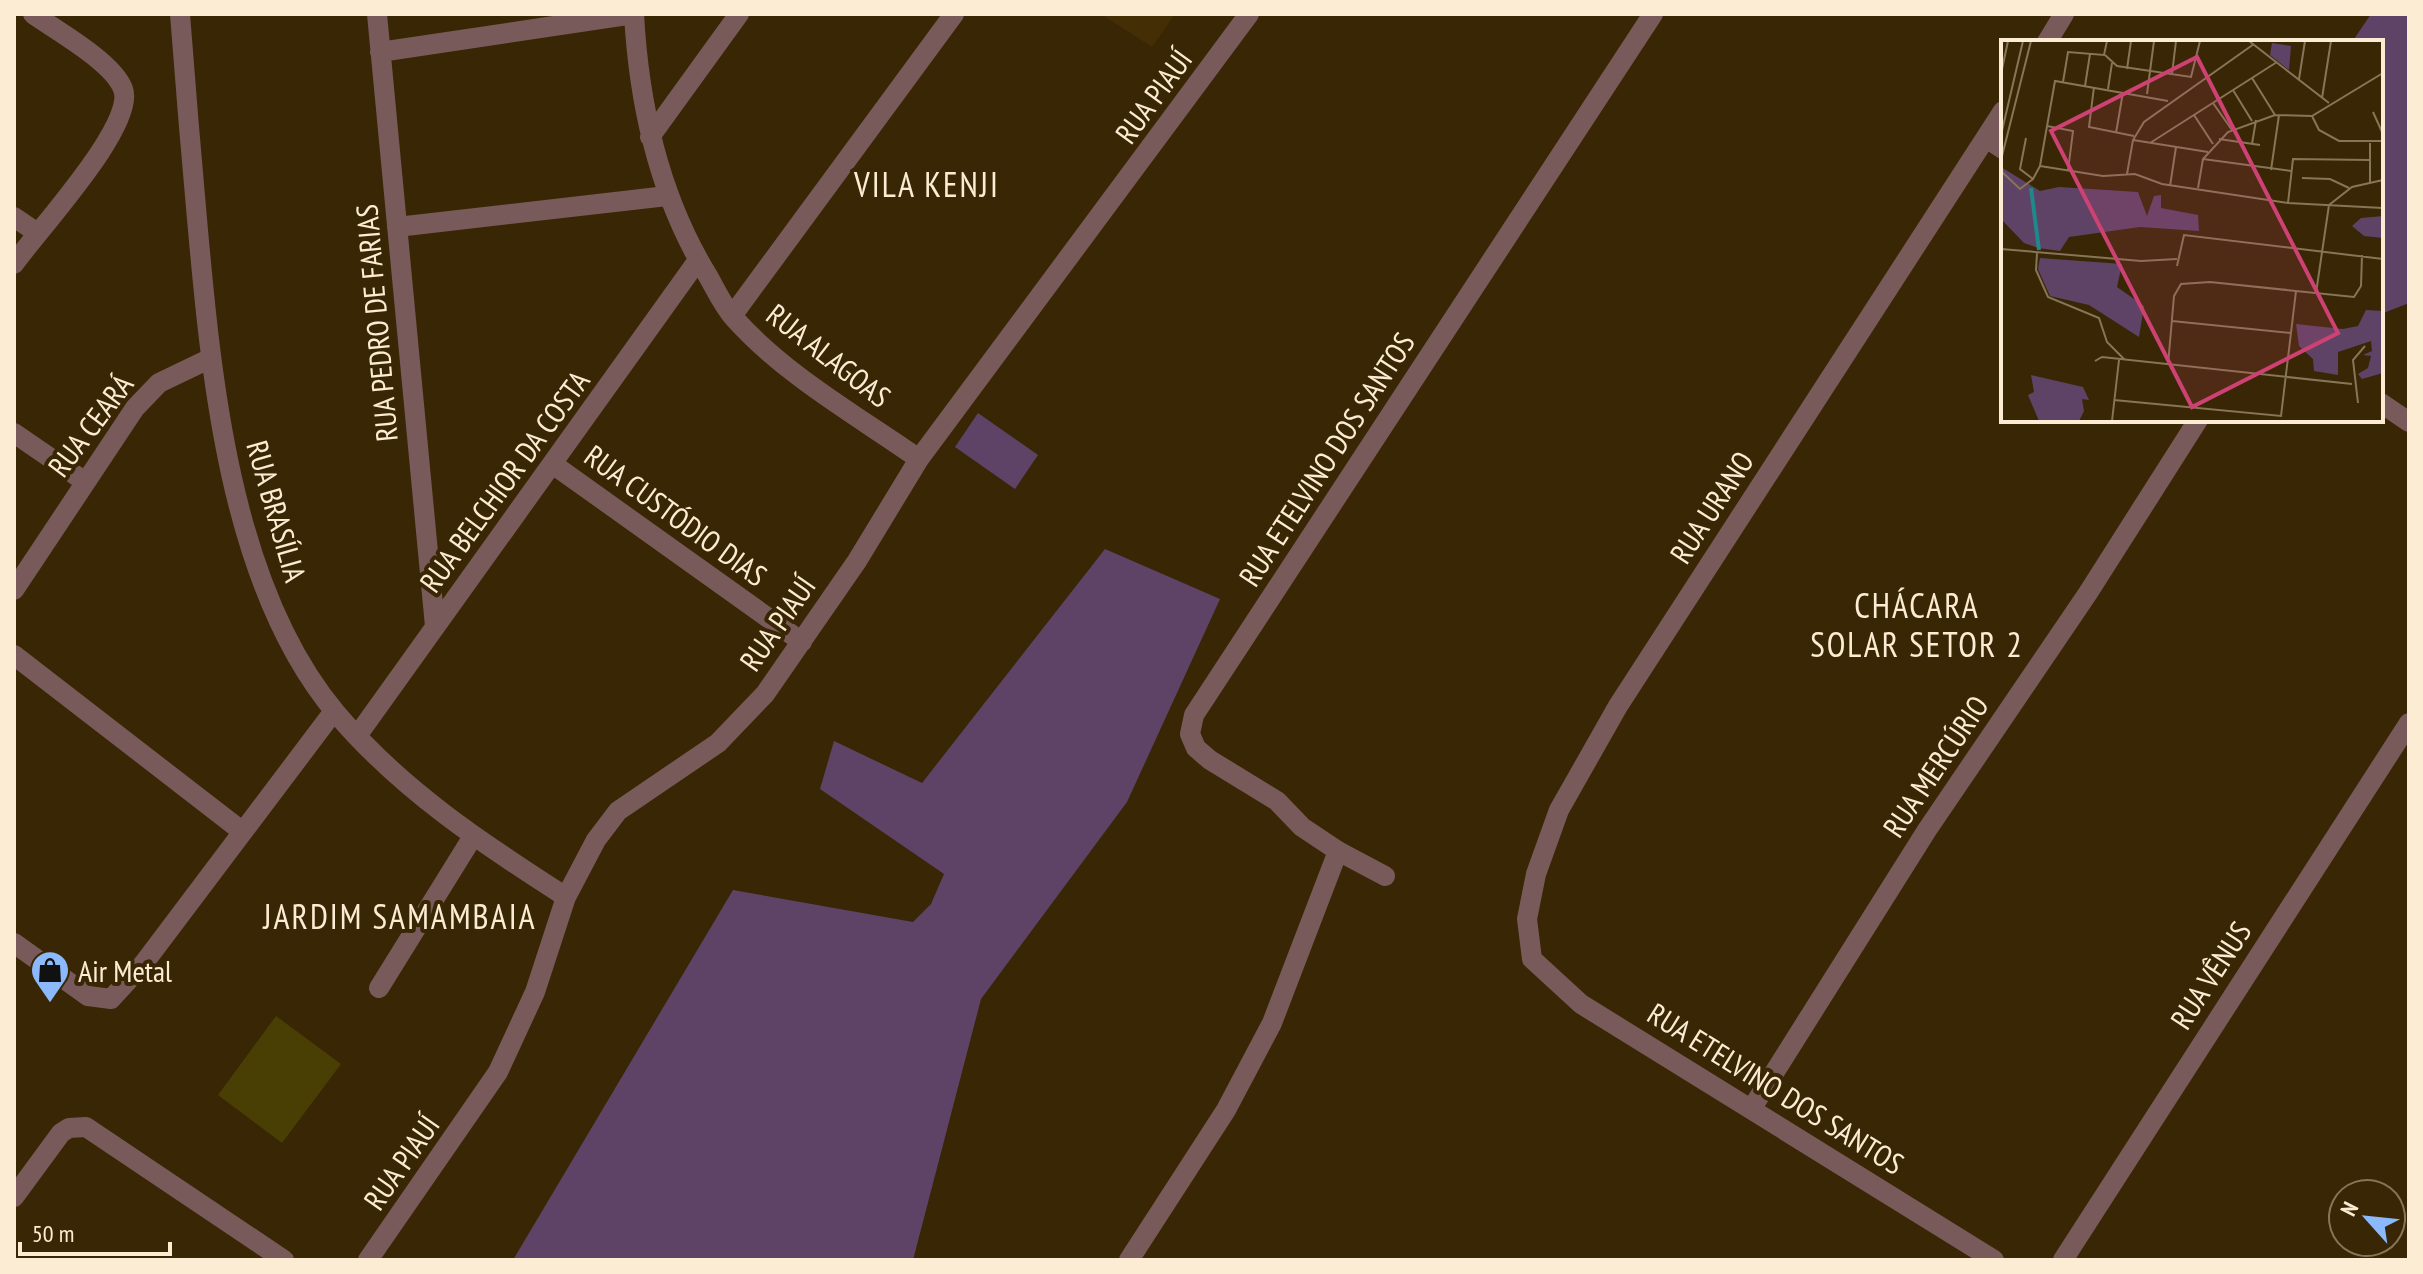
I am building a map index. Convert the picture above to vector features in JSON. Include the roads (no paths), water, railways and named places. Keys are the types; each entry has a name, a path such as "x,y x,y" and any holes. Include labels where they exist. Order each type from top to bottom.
{"street":[{"path":"14,264 104,148 124,116 123,88 113,73 33,14"},
{"name":"RUA BRASÍLIA","path":"180,14 209,359 229,458 267,594 307,673 334,711 357,736 426,801 472,838 566,897"},
{"name":"RUA PEDRO DE FARIAS","path":"377,14 435,626"},
{"path":"380,52 634,14"},
{"name":"RUA ALAGOAS","path":"634,14 650,137 667,196 698,260 732,316 774,356 919,459"},
{"path":"650,137 739,14"},
{"path":"732,316 954,14"},
{"name":"RUA PIAUÍ","path":"368,1260 498,1072 535,992 566,897 596,840 618,811 718,743 765,694 857,561 919,459 1249,14"},
{"name":"RUA ETELVINO DOS SANTOS","path":"1385,876 1338,851 1302,827 1277,801 1210,760 1196,748 1190,734 1194,715 1653,14"},
{"path":"2048,40 2064,14"},
{"name":"RUA URANO","path":"1532,959 1527,919 1536,874 1559,810 1618,706 1994,144 2001,118"},
{"path":"397,227 667,196"},
{"path":"14,217 36,232"},
{"name":"RUA BELCHIOR DA COSTA","path":"357,736 698,260"},
{"name":"RUA CEARÁ","path":"14,590 84,481 146,395 173,374 209,359"},
{"path":"2383,404 2409,422"},
{"name":"RUA MERCÚRIO","path":"1752,1108 1927,830 2088,593 2197,422"},
{"path":"14,433 84,481"},
{"name":"RUA CUSTÓDIO DIAS","path":"554,465 802,642"},
{"path":"14,655 243,832"},
{"path":"14,943 88,996 111,999 123,990 334,711"},
{"name":"RUA VÊNUS","path":"2063,1260 2409,723"},
{"path":"379,988 472,838"},
{"path":"1129,1260 1226,1110 1272,1023 1338,851"},
{"name":"RUA ETELVINO DOS SANTOS","path":"1532,959 1581,1004 1994,1260"},
{"path":"14,1197 61,1133 69,1128 86,1127 284,1260"}],"place":[{"name":"Air Metal","path":"50,1004"}],"district":[{"name":"VILA KENJI","path":"927,184"},
{"name":"CHÁCARA SOLAR SETOR 2","path":"1917,624"},
{"name":"JARDIM SAMAMBAIA","path":"400,916"}]}
